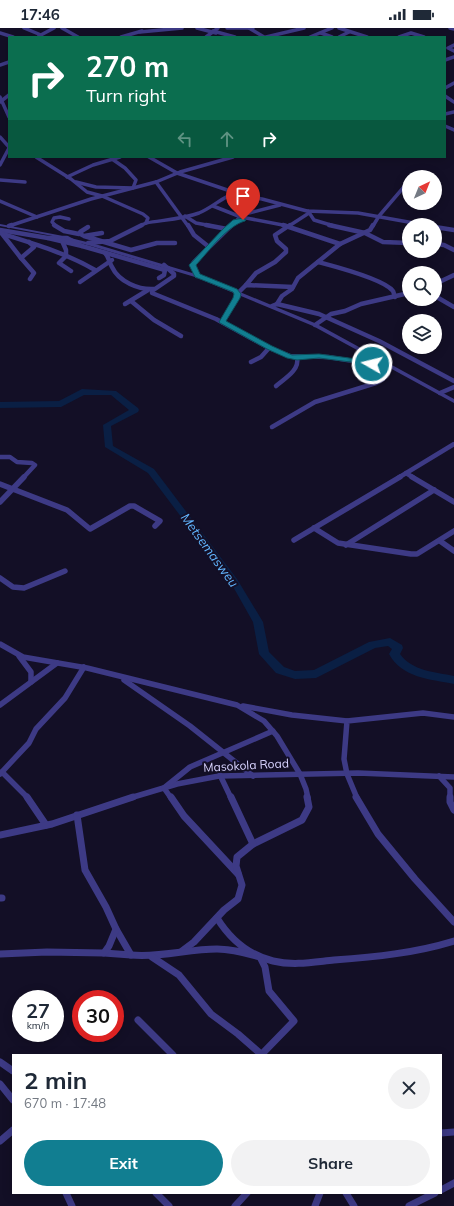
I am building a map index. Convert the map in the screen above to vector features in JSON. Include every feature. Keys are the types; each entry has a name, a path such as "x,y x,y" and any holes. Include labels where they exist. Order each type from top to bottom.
{"street":[{"path":"24,28 39,36 54,28"},
{"path":"62,28 77,36"},
{"path":"142,32 148,28"},
{"path":"126,36 142,32 182,28"},
{"path":"197,28 231,36"},
{"path":"207,36 218,28"},
{"path":"227,28 251,28 263,36"},
{"path":"270,36 304,28"},
{"path":"313,36 332,28"},
{"path":"339,28 363,36"},
{"path":"450,28 454,29"},
{"path":"142,32 144,36"},
{"path":"341,36 349,32"},
{"path":"0,33 10,36"},
{"path":"321,33 329,36"},
{"path":"400,36 410,33 420,36"},
{"path":"447,47 454,45"},
{"path":"447,47 454,52"},
{"path":"1,99 7,112"},
{"path":"0,109 7,112"},
{"path":"0,137 8,149"},
{"path":"0,153 8,149"},
{"path":"1,163 8,149"},
{"path":"38,158 87,192 102,196 143,214 148,218 146,223"},
{"path":"67,177 93,165 117,158"},
{"path":"148,158 155,160"},
{"path":"152,158 177,173 235,193 271,201 308,212 352,213 402,220"},
{"path":"9,226 91,199 156,182 177,173 222,158"},
{"path":"217,160 228,158"},
{"path":"112,160 144,185"},
{"path":"0,180 25,182"},
{"path":"133,188 136,180"},
{"path":"74,182 96,187 133,188"},
{"path":"156,182 184,216 196,223 226,229"},
{"path":"222,198 225,189"},
{"path":"275,305 282,296 291,291 298,278 340,244 370,230 379,216 402,189"},
{"path":"87,192 91,199"},
{"path":"88,243 105,242 146,223 198,213 213,206 222,198 235,193"},
{"path":"198,276 192,265 226,229 243,215 259,198"},
{"path":"253,205 271,201"},
{"path":"0,202 37,217"},
{"path":"243,215 273,206 284,205"},
{"path":"213,206 243,215 250,219 288,226 340,244"},
{"path":"163,219 175,214 178,210"},
{"path":"237,291 246,285 256,273 275,262 286,252 286,249 277,241 276,235 308,212"},
{"path":"308,212 316,222 365,233 383,242 402,243"},
{"path":"184,216 192,232 205,251"},
{"path":"69,219 60,217 54,218 52,222 56,228 63,231 79,234 131,250 157,243 175,243"},
{"path":"235,222 250,219"},
{"path":"192,232 196,223"},
{"path":"0,225 88,243 166,268 174,274 174,276 154,290 137,287 119,276 113,268 110,257 104,252"},
{"path":"79,234 88,227"},
{"path":"442,228 454,230"},
{"path":"1,233 48,238 67,238 82,246"},
{"path":"1,233 66,256 95,270"},
{"path":"1,233 6,241 34,273 30,279"},
{"path":"84,236 102,233"},
{"path":"48,238 198,276 275,305 315,325 454,401"},
{"path":"198,239 209,247"},
{"path":"21,258 34,247 28,242"},
{"path":"63,243 66,250 66,256 59,263 71,271"},
{"path":"442,245 454,250"},
{"path":"80,282 110,260 122,257"},
{"path":"318,262 357,274 386,286 393,290 395,297"},
{"path":"159,278 164,275 166,268"},
{"path":"442,281 454,275"},
{"path":"246,285 293,287"},
{"path":"125,304 148,290"},
{"path":"154,290 152,293 222,322 269,348 290,356 297,358 311,356 328,357 372,364 384,368"},
{"path":"222,322 238,296 237,291"},
{"path":"315,325 331,314 345,311 361,304 402,295"},
{"path":"442,300 454,307"},
{"path":"131,301 148,316 181,336"},
{"path":"275,305 326,317 379,341 454,381"},
{"path":"251,362 261,357 269,348"},
{"path":"276,386 296,368 298,362 297,358"},
{"path":"272,427 318,401 349,392 383,379 387,374 381,361"},
{"path":"440,393 454,387"},
{"path":"294,540 454,444"},
{"path":"0,457 10,457 17,462 34,464 13,490 0,502"},
{"path":"406,473 454,502"},
{"path":"0,484 67,510 75,515 81,523 90,529 130,506 134,506 160,522 155,526"},
{"path":"346,545 434,490"},
{"path":"314,528 334,542 414,554 454,531"},
{"path":"440,540 454,550"},
{"path":"0,578 13,587 24,588 65,571"},
{"path":"0,644 19,655 84,667 118,677 237,705 292,715 347,721 423,713 454,717"},
{"path":"19,655 31,672 31,682"},
{"path":"0,705 57,663"},
{"path":"46,825 24,793 1,773 29,743 36,729 65,698 84,667"},
{"path":"118,677 167,708 253,776"},
{"path":"180,952 194,942 238,899 242,885 236,866 237,857 254,844 304,818 309,807 309,802 300,774 273,731 264,721 237,705"},
{"path":"347,721 344,759 347,774 358,801 378,834 415,879 454,922"},
{"path":"238,874 184,816 164,788 190,767 273,731"},
{"name":"Masokola Road","path":"0,835 17,833 46,825 77,814 204,777 220,775 253,776 300,774 454,777"},
{"path":"220,775 254,844"},
{"path":"439,776 450,788 450,802 454,810"},
{"path":"77,814 84,870 106,907 116,929 131,955"},
{"path":"217,918 222,928 231,938 260,956 265,967 269,992 294,1021 263,1054"},
{"path":"104,954 116,929"},
{"path":"0,954 47,952 152,957 180,952 230,949 282,963 311,963 405,953 454,941"},
{"path":"152,957 178,975 211,1014 238,1034 261,1054"},
{"path":"138,1020 172,1054"},
{"path":"0,1062 12,1070"},
{"path":"0,1084 12,1099"},
{"path":"0,1141 12,1131"},
{"path":"442,1133 454,1132"},
{"path":"442,1189 454,1183"},
{"path":"66,1194 72,1206"},
{"path":"157,1194 169,1206"},
{"path":"235,1206 246,1194"},
{"path":"315,1206 320,1194"},
{"path":"347,1194 354,1206"},
{"path":"409,1206 433,1194"}],"waterway":[{"name":"Metsemasweu","path":"0,405 61,404 82,392 113,393 135,410 107,425 109,447 151,471 234,581 258,622 264,654 280,670 295,675 316,674 373,645 390,642 398,648 394,654 405,666 420,673 454,680"}],"route":[{"path":"243,220 235,222 226,229 220,238 192,265 198,276 235,291 238,294 222,322 269,348 297,358 319,356 372,364"}]}
